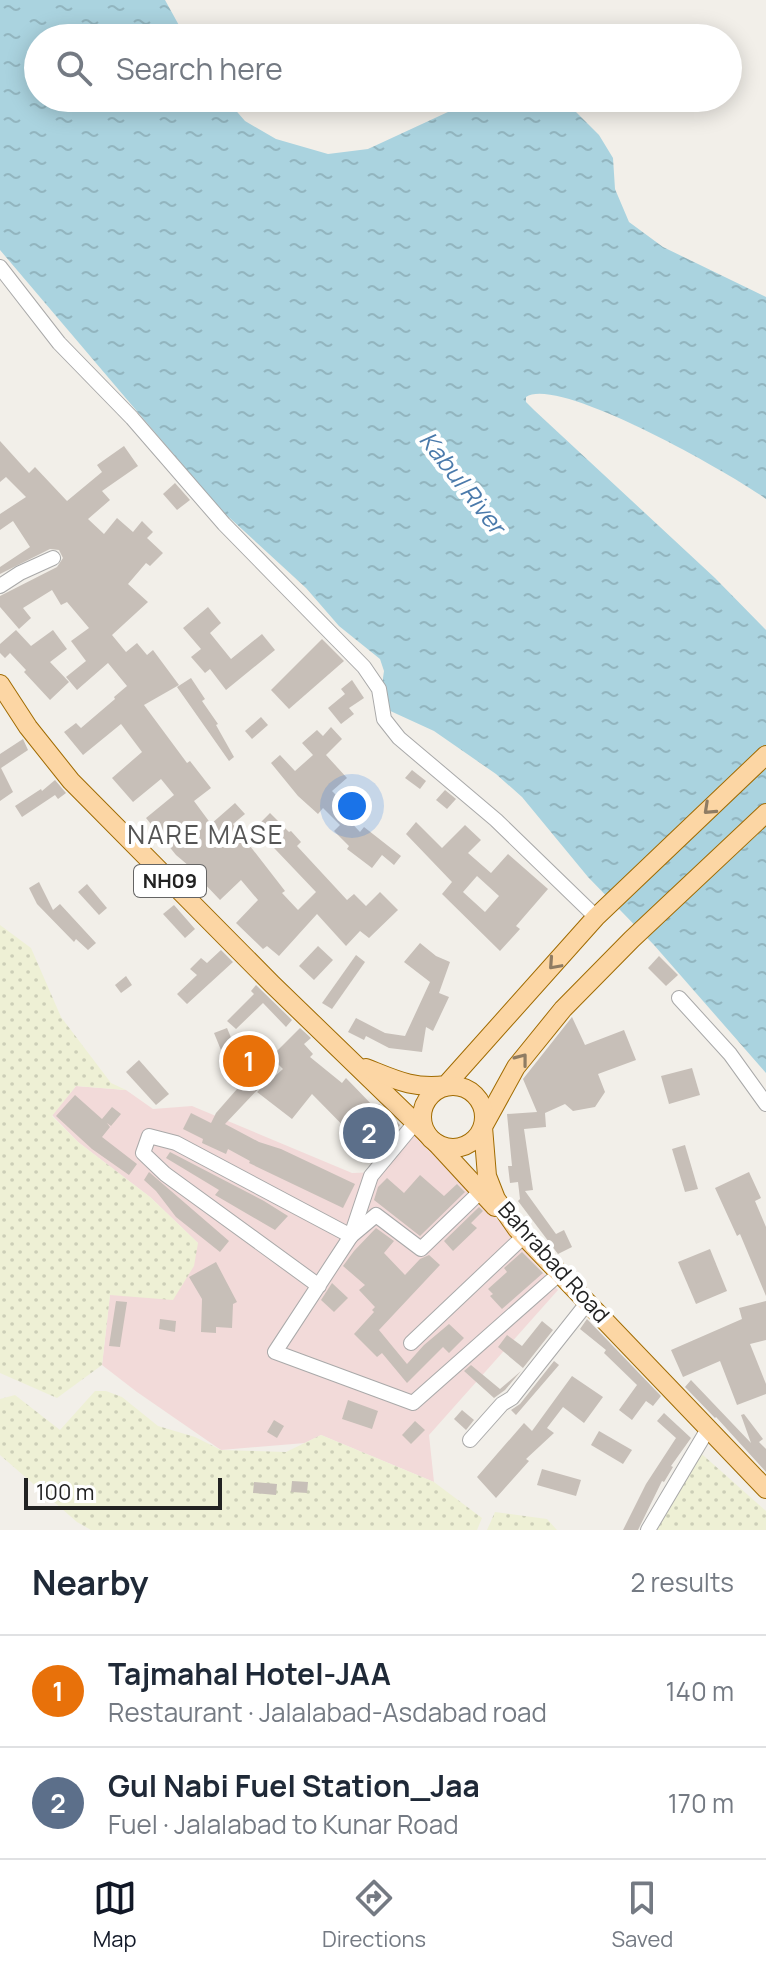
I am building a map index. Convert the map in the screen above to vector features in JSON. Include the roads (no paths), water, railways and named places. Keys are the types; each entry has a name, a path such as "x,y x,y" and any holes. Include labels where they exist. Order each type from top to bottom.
{"main road":[{"name":"NH09","path":"0,684 28,727 71,781 272,984 426,1133"},
{"path":"520,1232 426,1133 422,1115 424,1105 429,1096 446,1085 601,912 766,755"},
{"path":"426,1133 445,1147 464,1147 472,1142 516,1067 563,1009 766,813"},
{"name":"NH09","path":"356,1063 400,1082 424,1088 446,1085 465,1088 480,1099 485,1117 483,1127"},
{"name":"Bahrabad Road","path":"483,1127 487,1176 496,1199 520,1232 766,1489"}],"street":[{"path":"0,267 59,343 132,418 224,524 364,667 379,689 384,719 399,738 601,912"},
{"path":"0,586 53,558"},
{"path":"679,998 730,1054 766,1104"},
{"path":"426,1133 371,1176 351,1236 275,1352 413,1403 560,1273"},
{"path":"319,1286 165,1174 143,1153 149,1136 176,1143 351,1236"},
{"path":"351,1236 376,1215 421,1249 480,1192"},
{"path":"411,1343 520,1232"},
{"path":"470,1440 502,1404 512,1398 588,1302"},
{"path":"648,1530 708,1429"}],"water":[{"name":"Kabul River","path":"0,0 165,0 178,24 24,24 24,112 237,112 245,121 276,139 328,154 368,149 448,112 576,112 599,135 613,158 615,189 629,222 663,247 766,297 766,499 684,450 608,413 573,400 544,394 526,397 526,402 715,578 766,630 766,1073 654,945 588,877 522,797 496,774 434,731 386,709 382,685 384,671 380,659 339,626 306,588 220,509 0,250"}],"place":[{"name":"Tajmahal Hotel-JAA","path":"249,1061"},
{"name":"Gul Nabi Fuel Station_Jaa","path":"369,1133"}],"district":[{"name":"NARE MASE","path":"206,835"}]}
